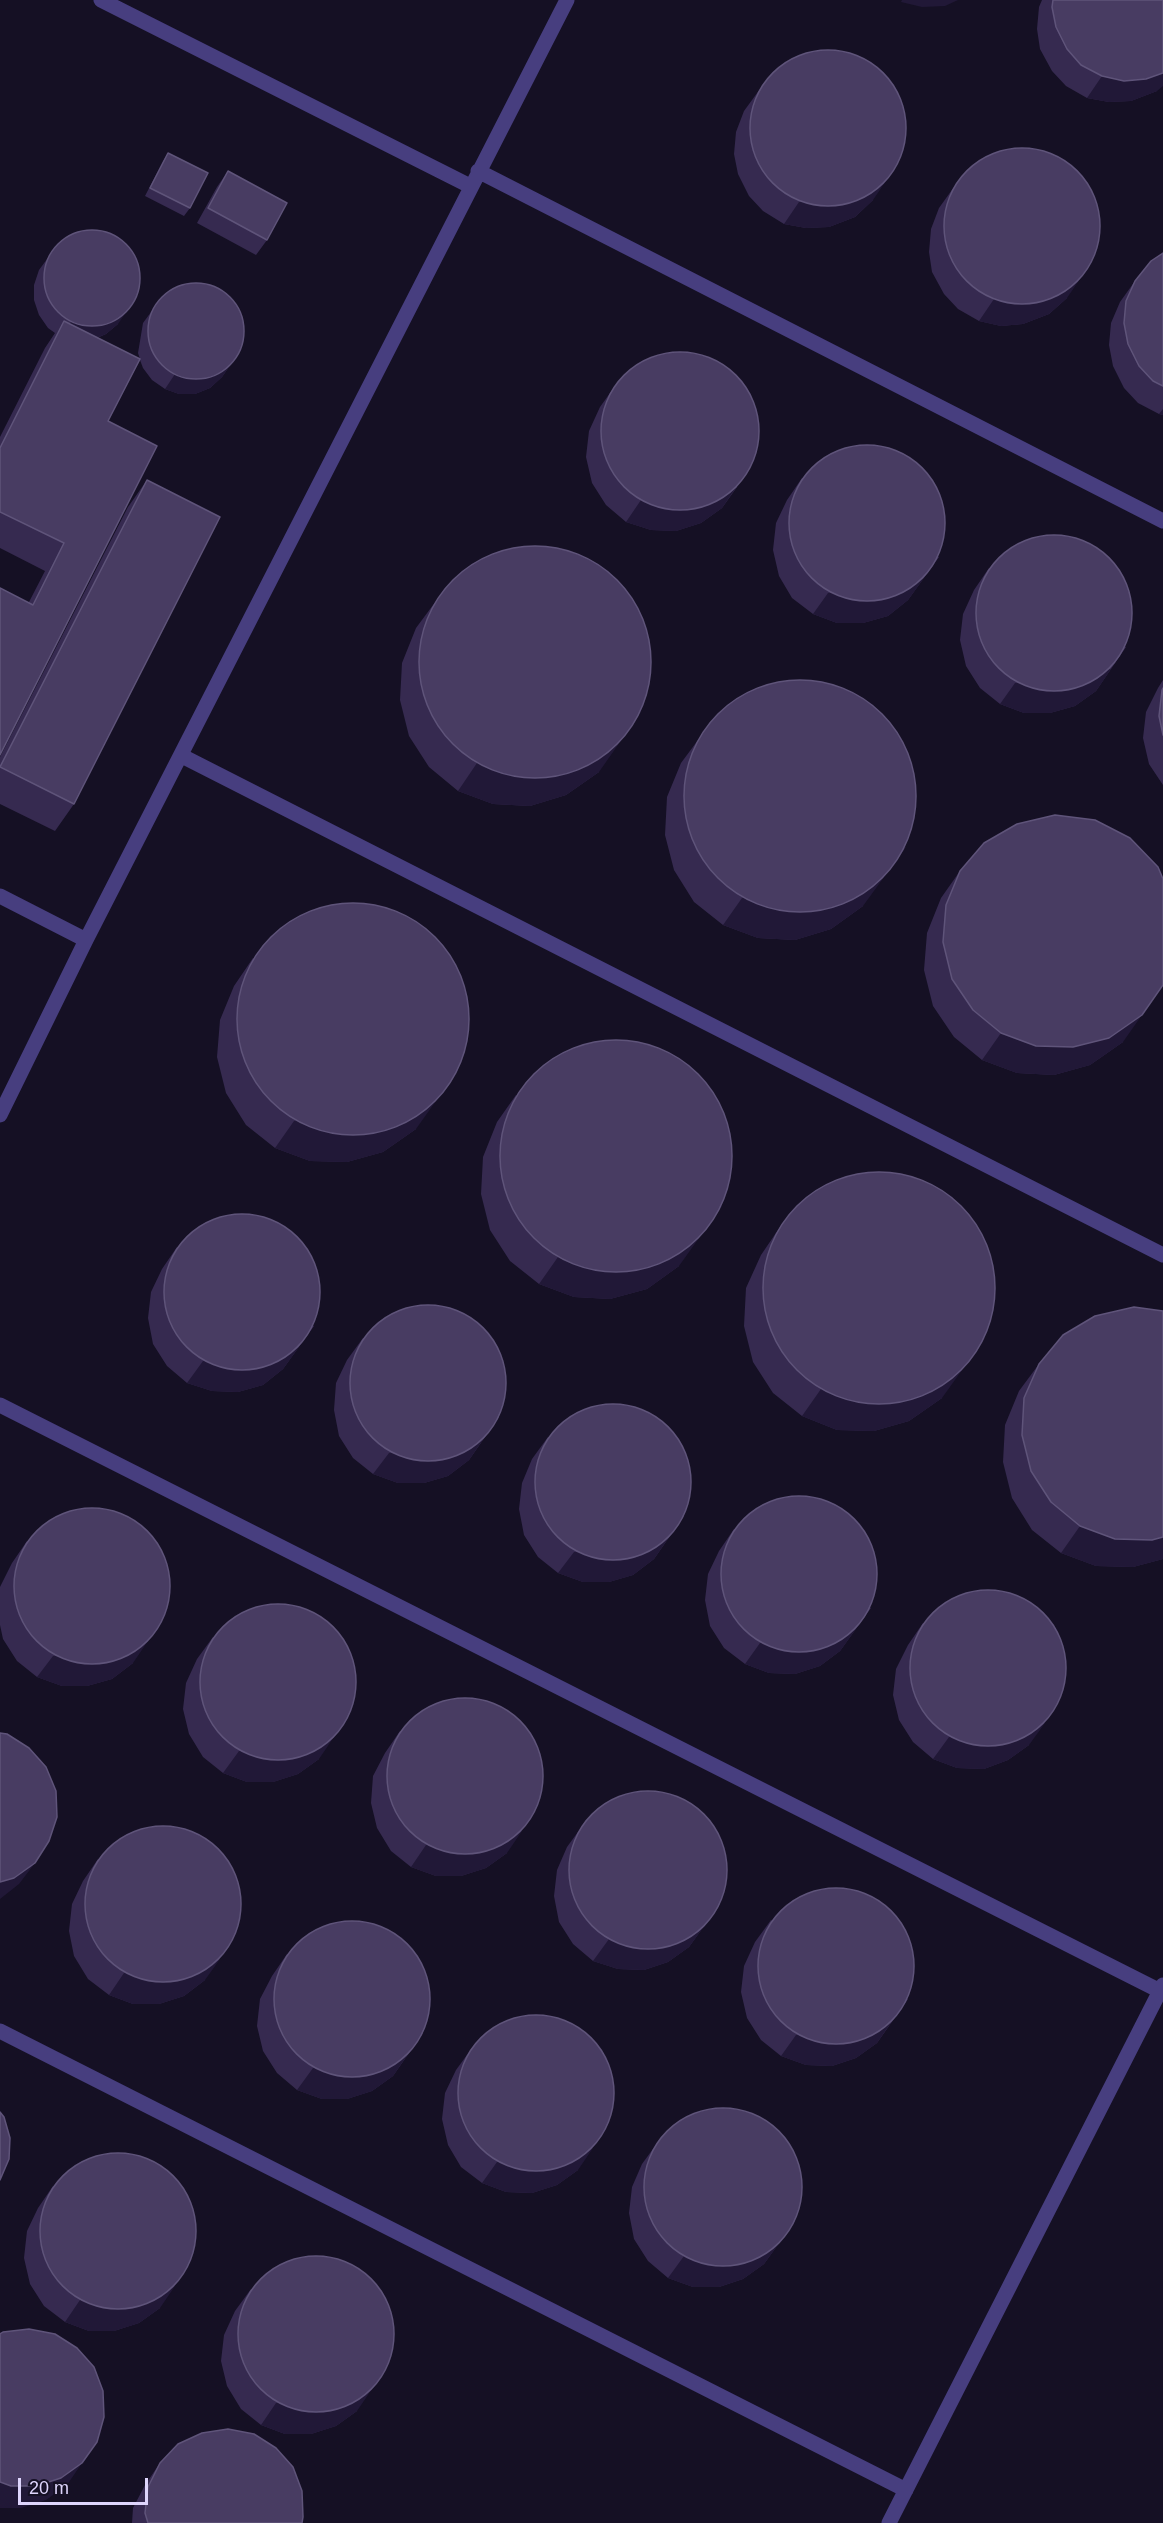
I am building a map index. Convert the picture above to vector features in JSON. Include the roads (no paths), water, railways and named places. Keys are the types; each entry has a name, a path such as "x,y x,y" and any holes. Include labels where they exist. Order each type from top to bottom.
{"lane":[{"path":"101,0 470,186"},
{"path":"0,1115 86,940 567,0"},
{"path":"478,171 1163,521"},
{"path":"182,756 1163,1255"},
{"path":"0,896 86,940"},
{"path":"0,1405 1161,1988 889,2523"},
{"path":"0,2031 906,2490"}]}
